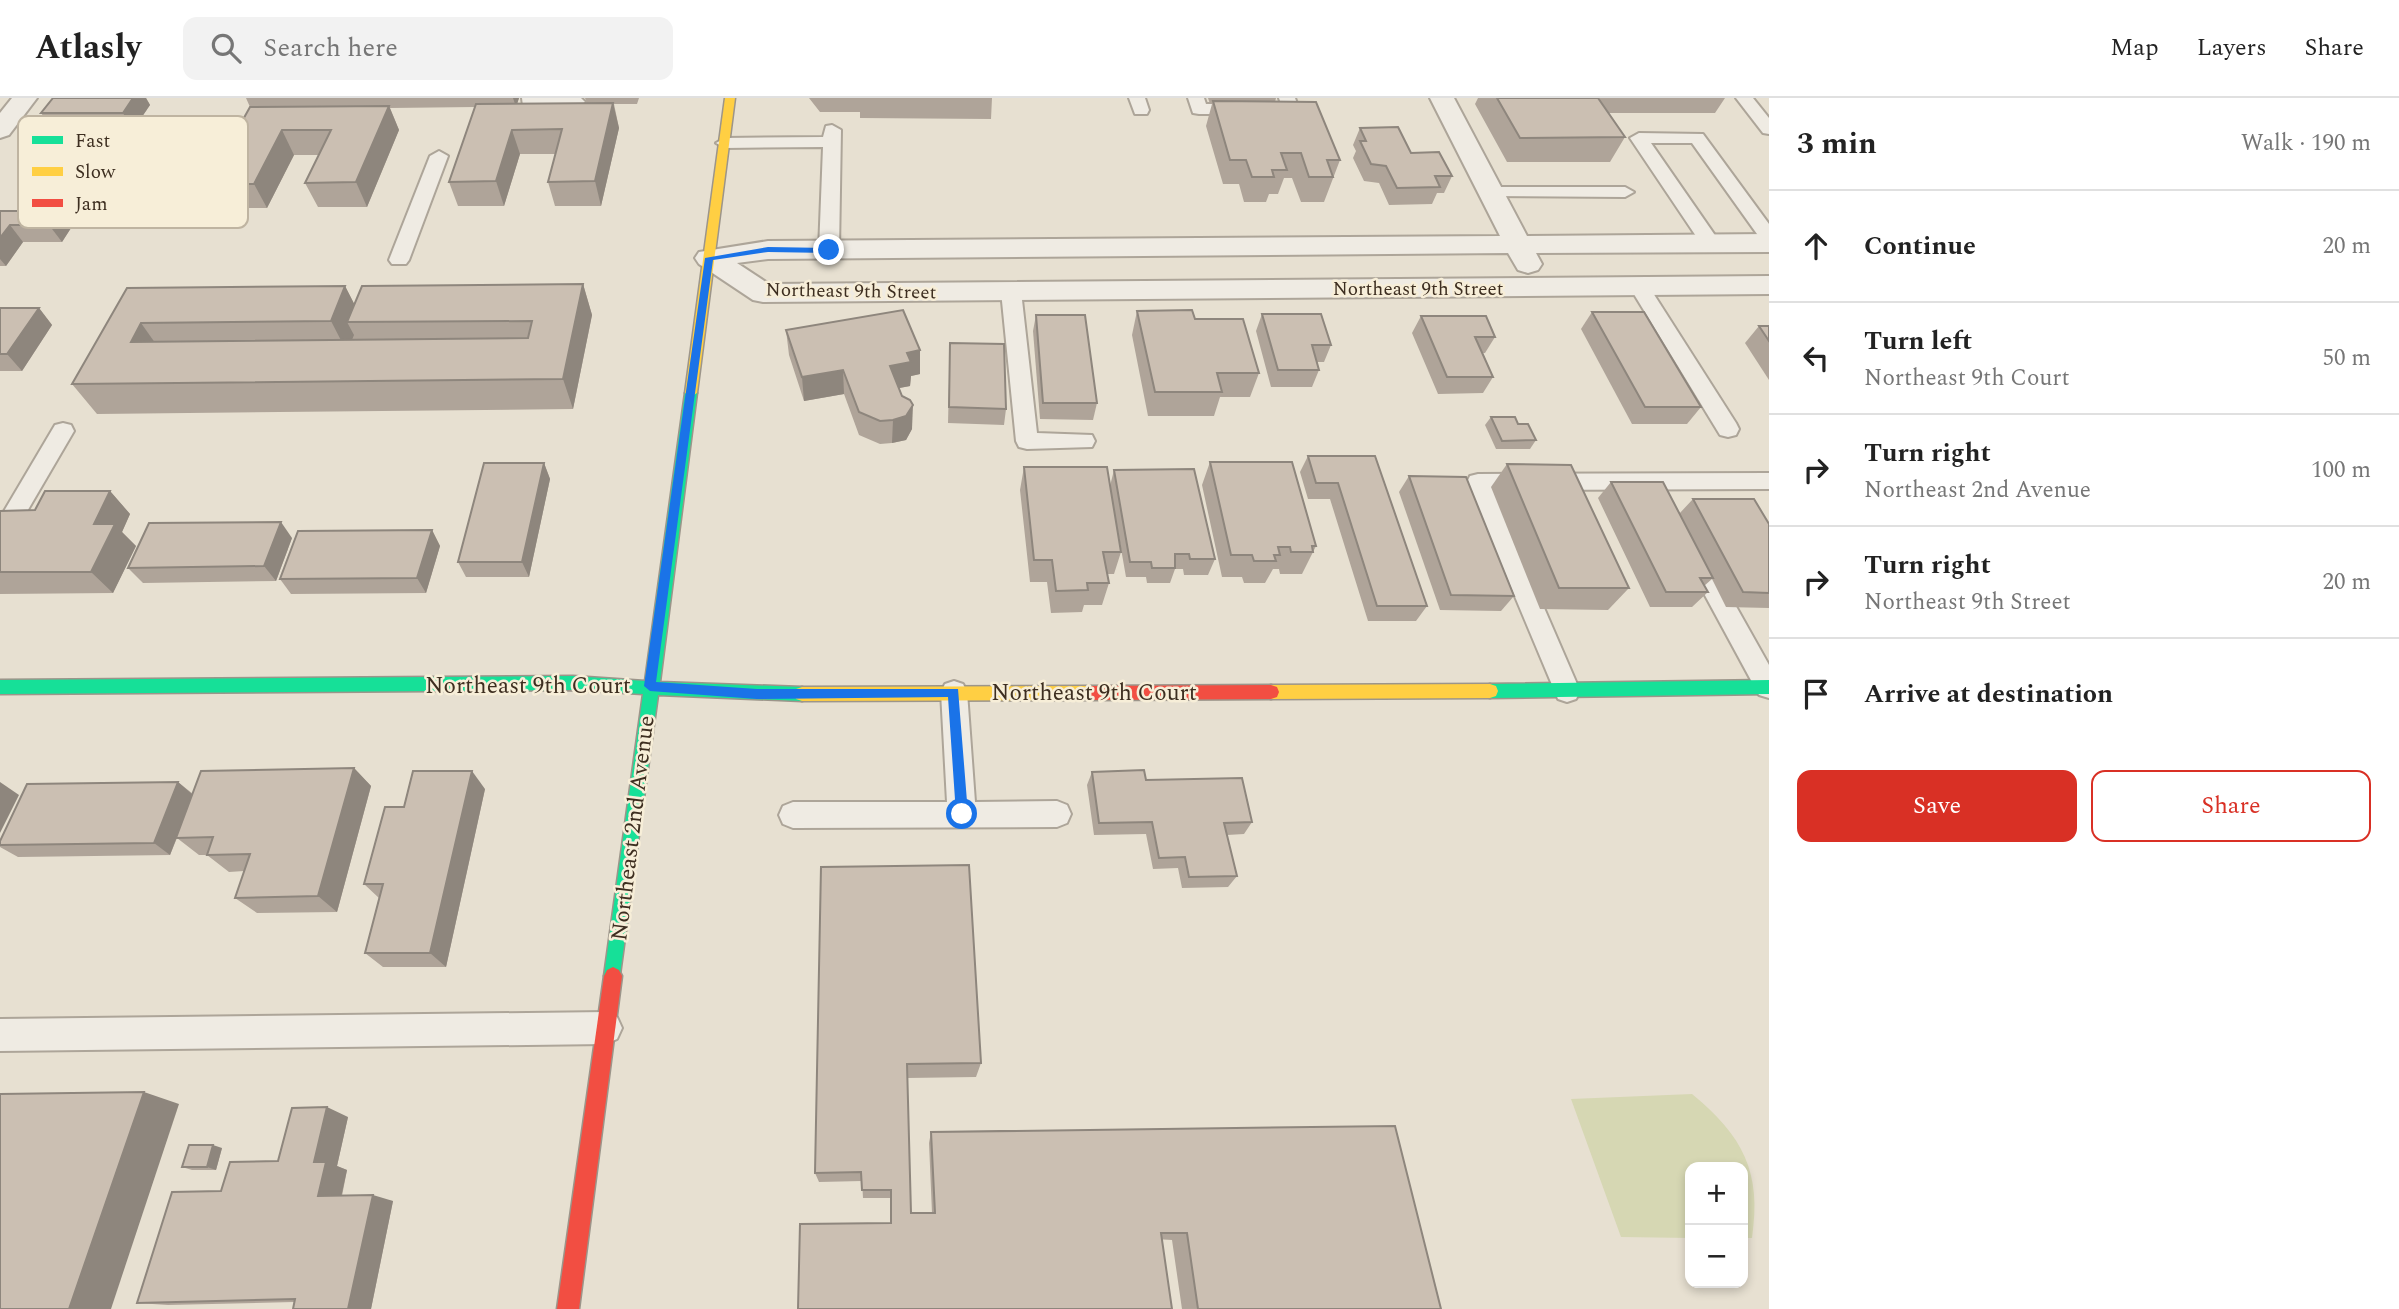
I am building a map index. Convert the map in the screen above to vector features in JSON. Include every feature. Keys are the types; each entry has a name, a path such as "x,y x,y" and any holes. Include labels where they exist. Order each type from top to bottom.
{"street":[{"path":"0,130 24,98"},
{"name":"Northeast 2nd Avenue","path":"568,1309 730,98"},
{"path":"1442,98 1539,287"},
{"name":"Northeast 9th Street","path":"709,258 768,250 1769,243"},
{"path":"1077,247 1084,290"},
{"name":"Northeast 9th Street","path":"709,258 763,293 1769,285"},
{"name":"Northeast 9th Court","path":"0,687 551,683 650,686 757,694 1567,691 1768,687"}],"lane":[{"path":"530,98 529,103 577,103"},
{"path":"1196,98 1199,108 1291,108 1287,98"},
{"path":"1744,98 1769,129"},
{"path":"725,143 832,136 829,250"},
{"path":"1711,244 1639,138 1698,138 1769,237"},
{"path":"399,260 439,156"},
{"path":"1490,192 1625,192"},
{"path":"1639,286 1728,429"},
{"path":"1010,291 1027,441 1084,441"},
{"path":"0,538 63,431"},
{"path":"1567,691 1478,482 1769,481"},
{"path":"1655,482 1668,506"},
{"path":"1681,530 1768,687"},
{"path":"954,692 962,814"},
{"path":"793,815 1057,814"},
{"path":"0,1035 606,1028"}],"green space":[{"path":"1692,1094 1724,1125 1747,1162 1685,1162 1685,1238 1621,1237 1571,1099"},
{"path":"1748,1166 1754,1194 1752,1238 1748,1238"}],"building":[{"path":"53,98 133,98 123,113 41,113"},
{"path":"1497,98 1598,98 1625,137 1520,138"},
{"path":"1213,101 1316,102 1340,160 1327,160 1333,177 1309,177 1301,153 1281,153 1287,170 1272,170 1274,177 1252,177 1246,160 1230,160"},
{"path":"613,103 595,181 548,182 562,129 512,130 496,181 449,182 476,104"},
{"path":"389,106 356,182 305,183 331,130 282,130 254,184 248,184 248,116 245,116 250,107"},
{"path":"1398,127 1411,153 1439,152 1452,176 1435,176 1440,187 1397,188 1386,166 1371,164 1360,141 1366,141 1360,128"},
{"path":"0,211 18,211 18,225 10,225 0,238"},
{"path":"583,284 563,379 72,384 127,288 345,286 331,321 141,323 131,342 528,338 532,321 347,322 362,286"},
{"path":"0,308 39,308 7,354 0,354"},
{"path":"903,310 920,350 907,353 911,362 890,366 902,396 913,405 906,416 880,421 859,412 843,370 802,377 786,330"},
{"path":"1192,310 1195,319 1243,319 1259,373 1217,373 1222,392 1155,392 1137,311"},
{"path":"1592,312 1644,312 1701,407 1645,407"},
{"path":"1262,314 1321,314 1331,345 1312,345 1319,370 1278,370"},
{"path":"1036,315 1085,315 1097,403 1043,403"},
{"path":"1421,316 1486,316 1495,337 1475,337 1493,377 1447,377"},
{"path":"1759,326 1769,326 1769,341"},
{"path":"950,343 1004,344 1006,409 949,407"},
{"path":"1491,417 1515,417 1518,424 1528,424 1536,440 1502,441"},
{"path":"1308,456 1375,456 1427,606 1377,606 1338,483 1316,483"},
{"path":"1210,462 1292,462 1316,546 1312,546 1313,552 1291,552 1290,547 1278,547 1280,555 1274,555 1276,561 1254,561 1252,555 1231,555"},
{"path":"484,463 544,463 522,562 458,562"},
{"path":"1507,464 1571,465 1629,588 1559,588"},
{"path":"1024,467 1107,467 1121,552 1103,552 1109,583 1087,583 1088,590 1056,591 1052,560 1034,560"},
{"path":"1194,469 1215,559 1190,559 1189,554 1175,554 1175,568 1152,568 1151,562 1130,562 1114,470"},
{"path":"1409,476 1466,477 1514,596 1451,595"},
{"path":"1611,482 1663,482 1713,578 1700,578 1708,592 1666,592"},
{"path":"45,491 110,491 94,524 115,524 91,572 0,572 0,511 35,510"},
{"path":"1693,499 1754,499 1769,524 1769,593 1743,592"},
{"path":"281,522 264,566 128,568 149,523"},
{"path":"432,530 417,578 280,579 298,531"},
{"path":"354,768 318,896 235,898 250,854 207,855 213,837 176,838 201,771"},
{"path":"1144,770 1146,780 1242,778 1252,822 1224,823 1237,876 1189,877 1185,857 1159,858 1152,822 1099,823 1092,772"},
{"path":"413,771 472,771 430,953 365,953 383,884 364,884 385,807 404,807"},
{"path":"178,782 154,843 0,845 27,784"},
{"path":"969,865 981,1063 907,1064 911,1213 935,1213 931,1132 1395,1126 1441,1309 1198,1309 1187,1233 1161,1233 1172,1309 798,1309 800,1224 891,1223 891,1190 862,1190 861,1172 815,1173 821,867"},
{"path":"144,1092 69,1309 0,1309 0,1094"},
{"path":"327,1107 314,1162 326,1162 318,1196 373,1195 348,1309 293,1309 295,1299 137,1303 172,1192 221,1191 230,1162 278,1161 292,1108"},
{"path":"189,1145 213,1145 207,1167 182,1167"}],"traffic: fast":[{"path":"613,976 691,393"},
{"path":"0,687 573,683 757,694 802,694"},
{"path":"1490,691 1769,687"}],"traffic: slow":[{"path":"691,393 730,98"},
{"path":"1271,692 1490,691"},
{"path":"802,694 1090,693"}],"traffic: jam":[{"path":"1090,693 1271,692"},
{"path":"568,1309 613,976"}],"route":[{"path":"829,250 768,250 709,258 650,686 757,694 954,692 962,814"}]}
